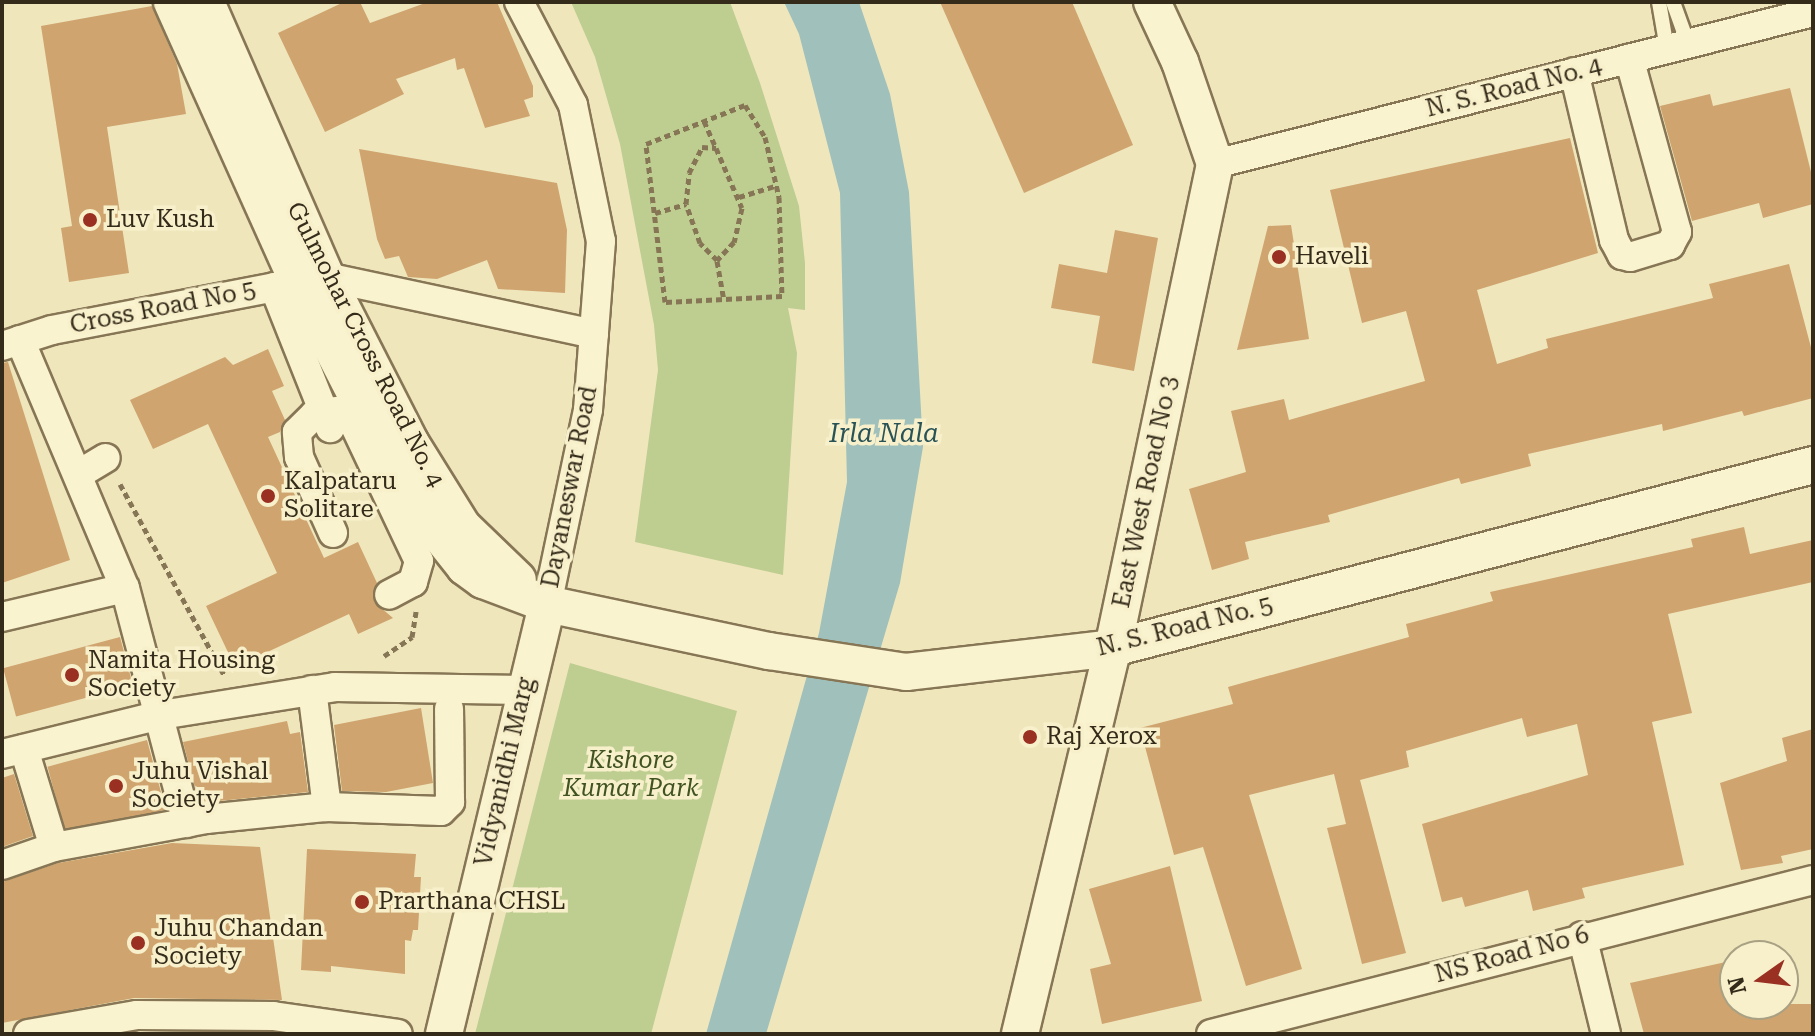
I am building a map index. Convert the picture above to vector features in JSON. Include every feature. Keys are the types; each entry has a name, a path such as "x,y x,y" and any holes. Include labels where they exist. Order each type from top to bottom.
{"street":[{"name":"Gulmohar Cross Road No. 4","path":"172,2 299,282 407,494 423,568 483,580 547,604"},
{"name":"Gulmohar Cross Road No. 4","path":"206,2 299,282 437,490 493,559 547,604"},
{"name":"Dayaneswar Road","path":"519,2 573,105 601,241 588,410 547,604"},
{"path":"1152,2 1180,62 1215,164"},
{"name":"N. S. Road No. 4","path":"1215,164 1813,12"},
{"path":"1574,72 1614,240 1622,255 1630,257 1670,245 1677,232 1629,58"},
{"name":"East West Road No 3","path":"1020,1034 1113,648 1215,164"},
{"path":"328,420 299,282 594,334"},
{"name":"Cross Road No 5","path":"11,343 299,282"},
{"path":"11,343 79,474 125,588 161,715 187,823"},
{"path":"333,533 297,446 302,424 328,420 337,411 352,420 423,568"},
{"path":"79,474 106,458"},
{"name":"N. S. Road No. 5","path":"547,604 769,651 906,672 1113,648 1813,465"},
{"path":"2,617 125,588"},
{"name":"Vidyanidhi Marg","path":"444,1034 547,604"},
{"path":"292,687 322,807"},
{"path":"54,847 13,751 292,687 524,690"},
{"path":"2,865 54,847 187,823 322,807 434,812 446,808 449,709"},
{"name":"NS Road No 6","path":"1211,1034 1582,936 1813,880"},
{"path":"1582,936 1606,1034"},
{"path":"28,1034 152,1015 273,1016 398,1034"}],"lane":[{"path":"1659,2 1678,46"},
{"path":"1673,2 1678,46"}],"path":[{"path":"745,105 765,137 776,186 785,273 782,296 665,302 646,144 704,121 745,105"},
{"path":"704,121 739,197 734,242 717,260"},
{"path":"716,148 702,147 695,160 686,204 700,243 717,260 724,299"},
{"path":"739,197 776,186"},
{"path":"655,213 686,204"},
{"path":"106,458 219,670 234,677 292,687"},
{"path":"367,659 394,653 412,637 423,568"}],"green space":[{"path":"571,2 730,2 760,83 799,206 805,263 805,310 788,308 797,353 783,575 635,542 658,370 654,325 620,144 595,57"},
{"name":"Kishore Kumar Park","path":"570,663 737,711 651,1034 475,1034"}],"water":[{"name":"Irla Nala","path":"784,2 859,2 890,94 909,192 923,447 900,583 766,1034 706,1034 819,633 847,482 840,193 799,34"}],"building":[{"path":"344,2 360,2 370,23 428,2 497,2 533,86 533,97 524,100 530,116 485,128 464,68 457,70 455,58 396,79 404,94 325,132 278,33"},
{"path":"940,2 1072,2 1133,145 1024,193"},
{"path":"152,6 177,64 186,114 107,127 129,273 69,282 61,228 72,226 41,26"},
{"path":"1790,88 1813,180 1813,204 1763,218 1759,203 1692,221 1660,106 1710,94 1713,106"},
{"path":"1570,138 1598,253 1477,290 1497,364 1548,348 1546,339 1713,298 1709,284 1789,264 1813,355 1813,398 1744,416 1742,411 1663,431 1662,424 1528,454 1531,466 1461,484 1459,478 1328,515 1330,522 1245,542 1249,559 1212,570 1189,489 1246,472 1231,411 1284,399 1289,420 1425,381 1406,311 1362,323 1330,190"},
{"path":"359,149 557,183 567,230 565,293 498,289 487,260 437,279 408,277 399,256 385,259 377,239"},
{"name":"Haveli","path":"1291,225 1309,339 1237,350 1268,226"},
{"path":"1115,230 1158,238 1134,371 1092,363 1100,316 1051,308 1059,264 1107,273"},
{"name":"Kalpataru Solitare","path":"268,349 284,386 272,391 285,420 280,432 268,437 324,558 358,542 377,583 374,602 393,618 358,634 349,614 235,667 206,606 277,573 208,424 153,449 130,400 225,357 233,365"},
{"path":"8,362 70,560 2,583 2,363"},
{"path":"1744,527 1750,554 1813,540 1813,582 1668,614 1692,713 1652,722 1684,865 1582,888 1585,898 1533,911 1528,890 1465,907 1462,897 1442,902 1422,824 1588,775 1577,724 1527,737 1522,718 1406,751 1409,767 1360,780 1406,953 1362,964 1327,828 1346,824 1334,774 1249,795 1302,969 1246,986 1203,847 1174,855 1140,728 1233,704 1228,687 1409,637 1406,624 1493,601 1490,592 1693,547 1691,539"},
{"name":"Namita Housing Society","path":"120,637 133,685 16,717 3,668"},
{"name":"Juhu Vishal Society","path":"421,708 433,783 386,792 342,791 334,725"},
{"name":"Juhu Vishal Society","path":"287,721 290,734 300,732 308,792 199,803 183,742"},
{"path":"1813,729 1813,849 1781,856 1783,863 1741,870 1720,783 1787,761 1782,738"},
{"name":"Juhu Vishal Society","path":"147,740 166,810 66,836 48,767"},
{"path":"14,774 33,836 2,847 2,778"},
{"name":"Juhu Chandan Society","path":"172,843 260,847 282,1000 134,998 2,1023 2,882 58,863"},
{"name":"Prarthana CHSL","path":"307,849 416,854 414,877 421,877 418,930 413,930 411,941 405,940 405,974 331,966 331,972 301,970"},
{"path":"1170,866 1202,1001 1102,1024 1090,969 1111,964 1089,889"},
{"path":"1719,964 1719,1020 1799,1020 1799,1004 1813,1004 1813,1034 1644,1034 1630,983"}],"place":[{"name":"Luv Kush","path":"90,220"},
{"name":"Haveli","path":"1279,257"},
{"name":"Kalpataru Solitare","path":"268,496"},
{"name":"Namita Housing Society","path":"72,675"},
{"name":"Raj Xerox","path":"1030,737"},
{"name":"Juhu Vishal Society","path":"116,786"},
{"name":"Prarthana CHSL","path":"362,902"},
{"name":"Juhu Chandan Society","path":"138,943"}]}
